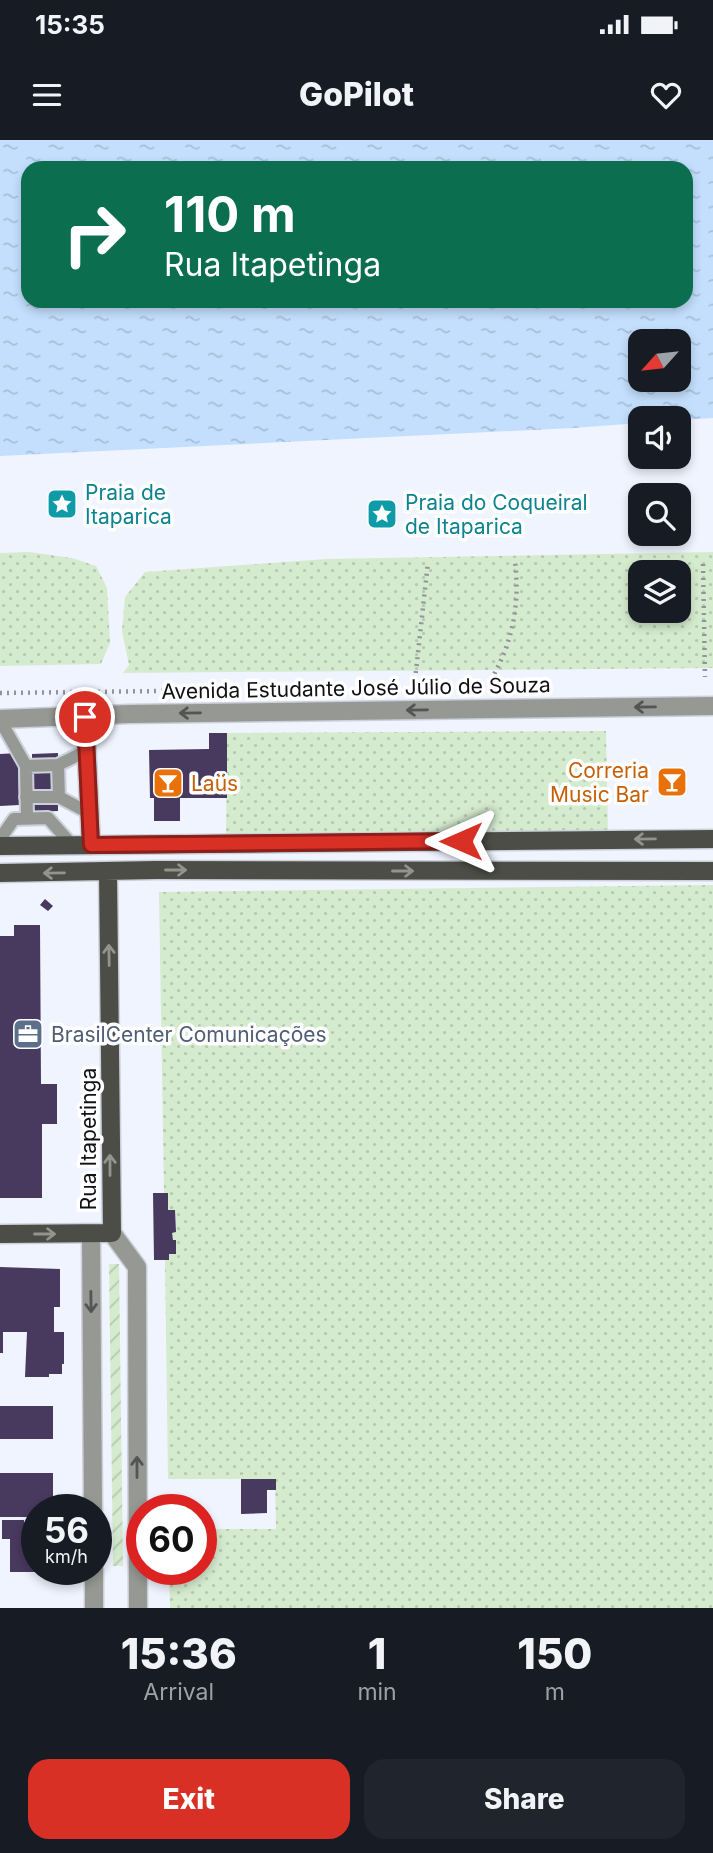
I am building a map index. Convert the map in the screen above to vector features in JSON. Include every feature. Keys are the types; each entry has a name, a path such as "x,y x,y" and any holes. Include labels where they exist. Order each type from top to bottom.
{"main road":[{"path":"0,846 713,839"},
{"path":"0,873 713,871"},
{"name":"Rua Itapetinga","path":"108,872 111,1233"},
{"path":"0,1234 111,1233"}],"street":[{"name":"Avenida Estudante José Júlio de Souza","path":"0,720 129,714 713,706"},
{"path":"85,717 91,845"},
{"name":"Rua Itapetinga","path":"111,1233 137,1267 138,1608"},
{"name":"Rua Itapetinga","path":"91,1234 93,1494"},
{"path":"94,1585 94,1608"}],"lane":[{"path":"0,720 26,766 27,818"},
{"path":"26,766 58,765 88,750"},
{"path":"58,765 59,797"},
{"path":"26,797 59,797 89,813"},
{"path":"0,839 11,821 27,818 51,819 72,845"}],"path":[{"path":"491,680 506,650 518,601 515,561"},
{"path":"415,680 428,562"},
{"path":"703,564 705,677"}],"green space":[{"path":"29,552 72,558 96,566 107,588 110,643 101,664 0,666 0,553"},
{"path":"713,552 713,668 123,673 129,665 122,631 125,597 145,572 326,559"},
{"path":"606,731 608,836 226,840 227,733"},
{"path":"713,885 713,1608 170,1608 169,1585 217,1585 217,1529 276,1529 275,1479 168,1479 165,1260 173,1240 172,1233 176,1232 175,1210 168,1210 168,1194 164,1193 159,892"},
{"path":"109,1264 119,1264 123,1566 113,1566"}],"water":[{"path":"0,140 713,140 713,418 691,419 691,406 628,406 628,424 0,456"}],"building":[{"path":"209,733 227,733 227,798 180,798 180,821 154,821 154,798 150,798 149,750 209,749"},
{"path":"18,753 19,805 0,806 0,754"},
{"path":"58,753 58,811 32,812 32,754"},
{"path":"45,899 53,906 48,911 40,905"},
{"name":"BrasilCenter Comunicações","path":"14,925 40,925 41,1084 57,1084 57,1124 42,1124 42,1198 0,1198 0,936 14,936"},
{"path":"153,1193 168,1193 168,1210 175,1210 176,1232 172,1233 173,1240 176,1240 176,1254 169,1254 169,1260 154,1260"},
{"path":"0,1267 60,1269 60,1307 54,1307 54,1332 64,1332 62,1374 25,1377 27,1332 3,1332 3,1353 0,1353"},
{"path":"0,1406 53,1406 53,1439 0,1439"},
{"path":"0,1473 53,1473 53,1494 21,1494 21,1517 0,1517"},
{"path":"241,1479 276,1479 276,1490 267,1490 267,1513 241,1514"},
{"path":"2,1520 21,1520 21,1572 10,1572 10,1539 2,1539"}],"place":[{"name":"Praia de Itaparica","path":"62,504"},
{"name":"Praia do Coqueiral de Itaparica","path":"382,514"},
{"name":"Correria Music Bar","path":"672,782"},
{"name":"Laüs","path":"168,783"},
{"name":"BrasilCenter Comunicações","path":"28,1034"}],"route":[{"path":"85,717 91,845 461,841"}]}
